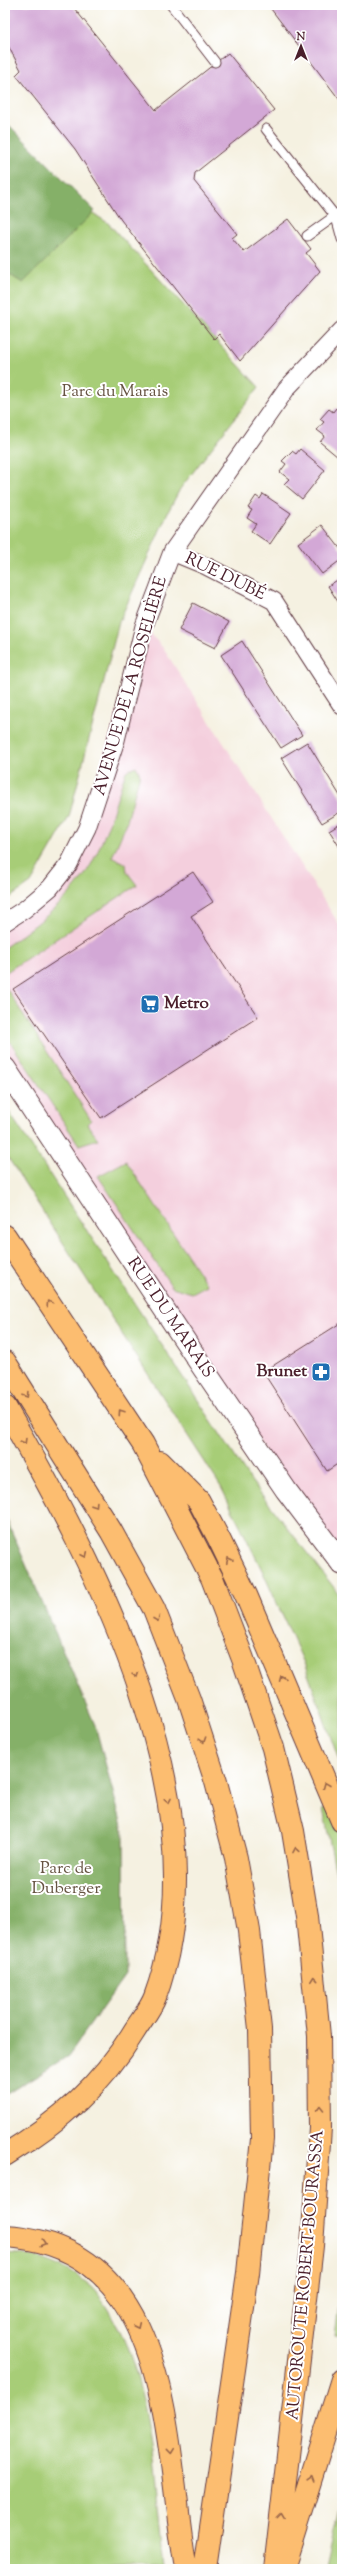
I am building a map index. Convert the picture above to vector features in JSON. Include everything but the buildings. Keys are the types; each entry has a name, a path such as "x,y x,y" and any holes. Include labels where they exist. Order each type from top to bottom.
{"highway":[{"name":"AUTOROUTE ROBERT-BOURASSA","path":"5,1236 143,1444 212,1578 243,1659 273,1748 293,1831 308,1916 319,2036 320,2128 312,2246 275,2569"},
{"path":"5,1362 111,1531 154,1609 189,1699 216,1782 236,1858 249,1931 260,2029 262,2139 248,2273 205,2569"},
{"path":"5,1407 75,1534 105,1598 135,1673 158,1752 170,1812 175,1856 176,1901 167,1958 154,1998 119,2056 86,2095 44,2131 5,2155"},
{"path":"143,1444 198,1502 219,1539 246,1595 342,1821"},
{"path":"5,2236 44,2242 71,2254 95,2269 113,2288 132,2315 151,2355 161,2389 167,2421 180,2535 186,2569"},
{"path":"282,2569 342,2379"}],"street":[{"name":"AVENUE DE LA ROSELIÈRE","path":"5,922 25,909 50,888 70,864 87,828 116,740 144,626 172,552 287,388 342,330"},
{"name":"RUE DUBÉ","path":"172,552 234,579 274,601 342,706"},
{"name":"RUE DU MARAIS","path":"5,1068 203,1368 286,1490 342,1564"}],"lane":[{"path":"171,5 215,62"},
{"path":"266,129 339,214 342,239"},
{"path":"307,236 339,214"}],"shaded area":[{"path":"144,626 163,648 342,929 342,1564 5,1068 5,922 69,864"}],"green space":[{"path":"5,121 95,211 23,283 5,272"},
{"name":"Parc du Marais","path":"5,129 32,174 108,223 259,387 180,489 168,512 119,622 69,817 31,883 5,901"},
{"path":"136,766 140,774 126,825 112,857 126,864 127,872 137,885 5,973 5,947 48,915 67,897 84,876 98,851 126,771"},
{"path":"5,986 91,1120 87,1124 98,1139 79,1145 5,1034"},
{"path":"5,1106 249,1478 342,1598 342,1769 304,1663 261,1568 221,1487 5,1153"},
{"path":"126,1161 207,1285 192,1293 172,1287 98,1176"},
{"name":"Parc de Duberger","path":"5,1516 95,1725 124,1833 125,1976 68,2056 5,2095"},
{"path":"335,1805 342,1820 342,1903 323,1809"},
{"path":"5,2253 41,2259 73,2273 93,2288 105,2305 121,2333 133,2364 142,2397 149,2432 164,2569 5,2569"},
{"path":"342,2280 342,2337 335,2336"},
{"path":"342,2497 342,2569 326,2569"}],"place":[{"name":"Metro","path":"150,1004"},
{"name":"Brunet","path":"321,1372"}]}
